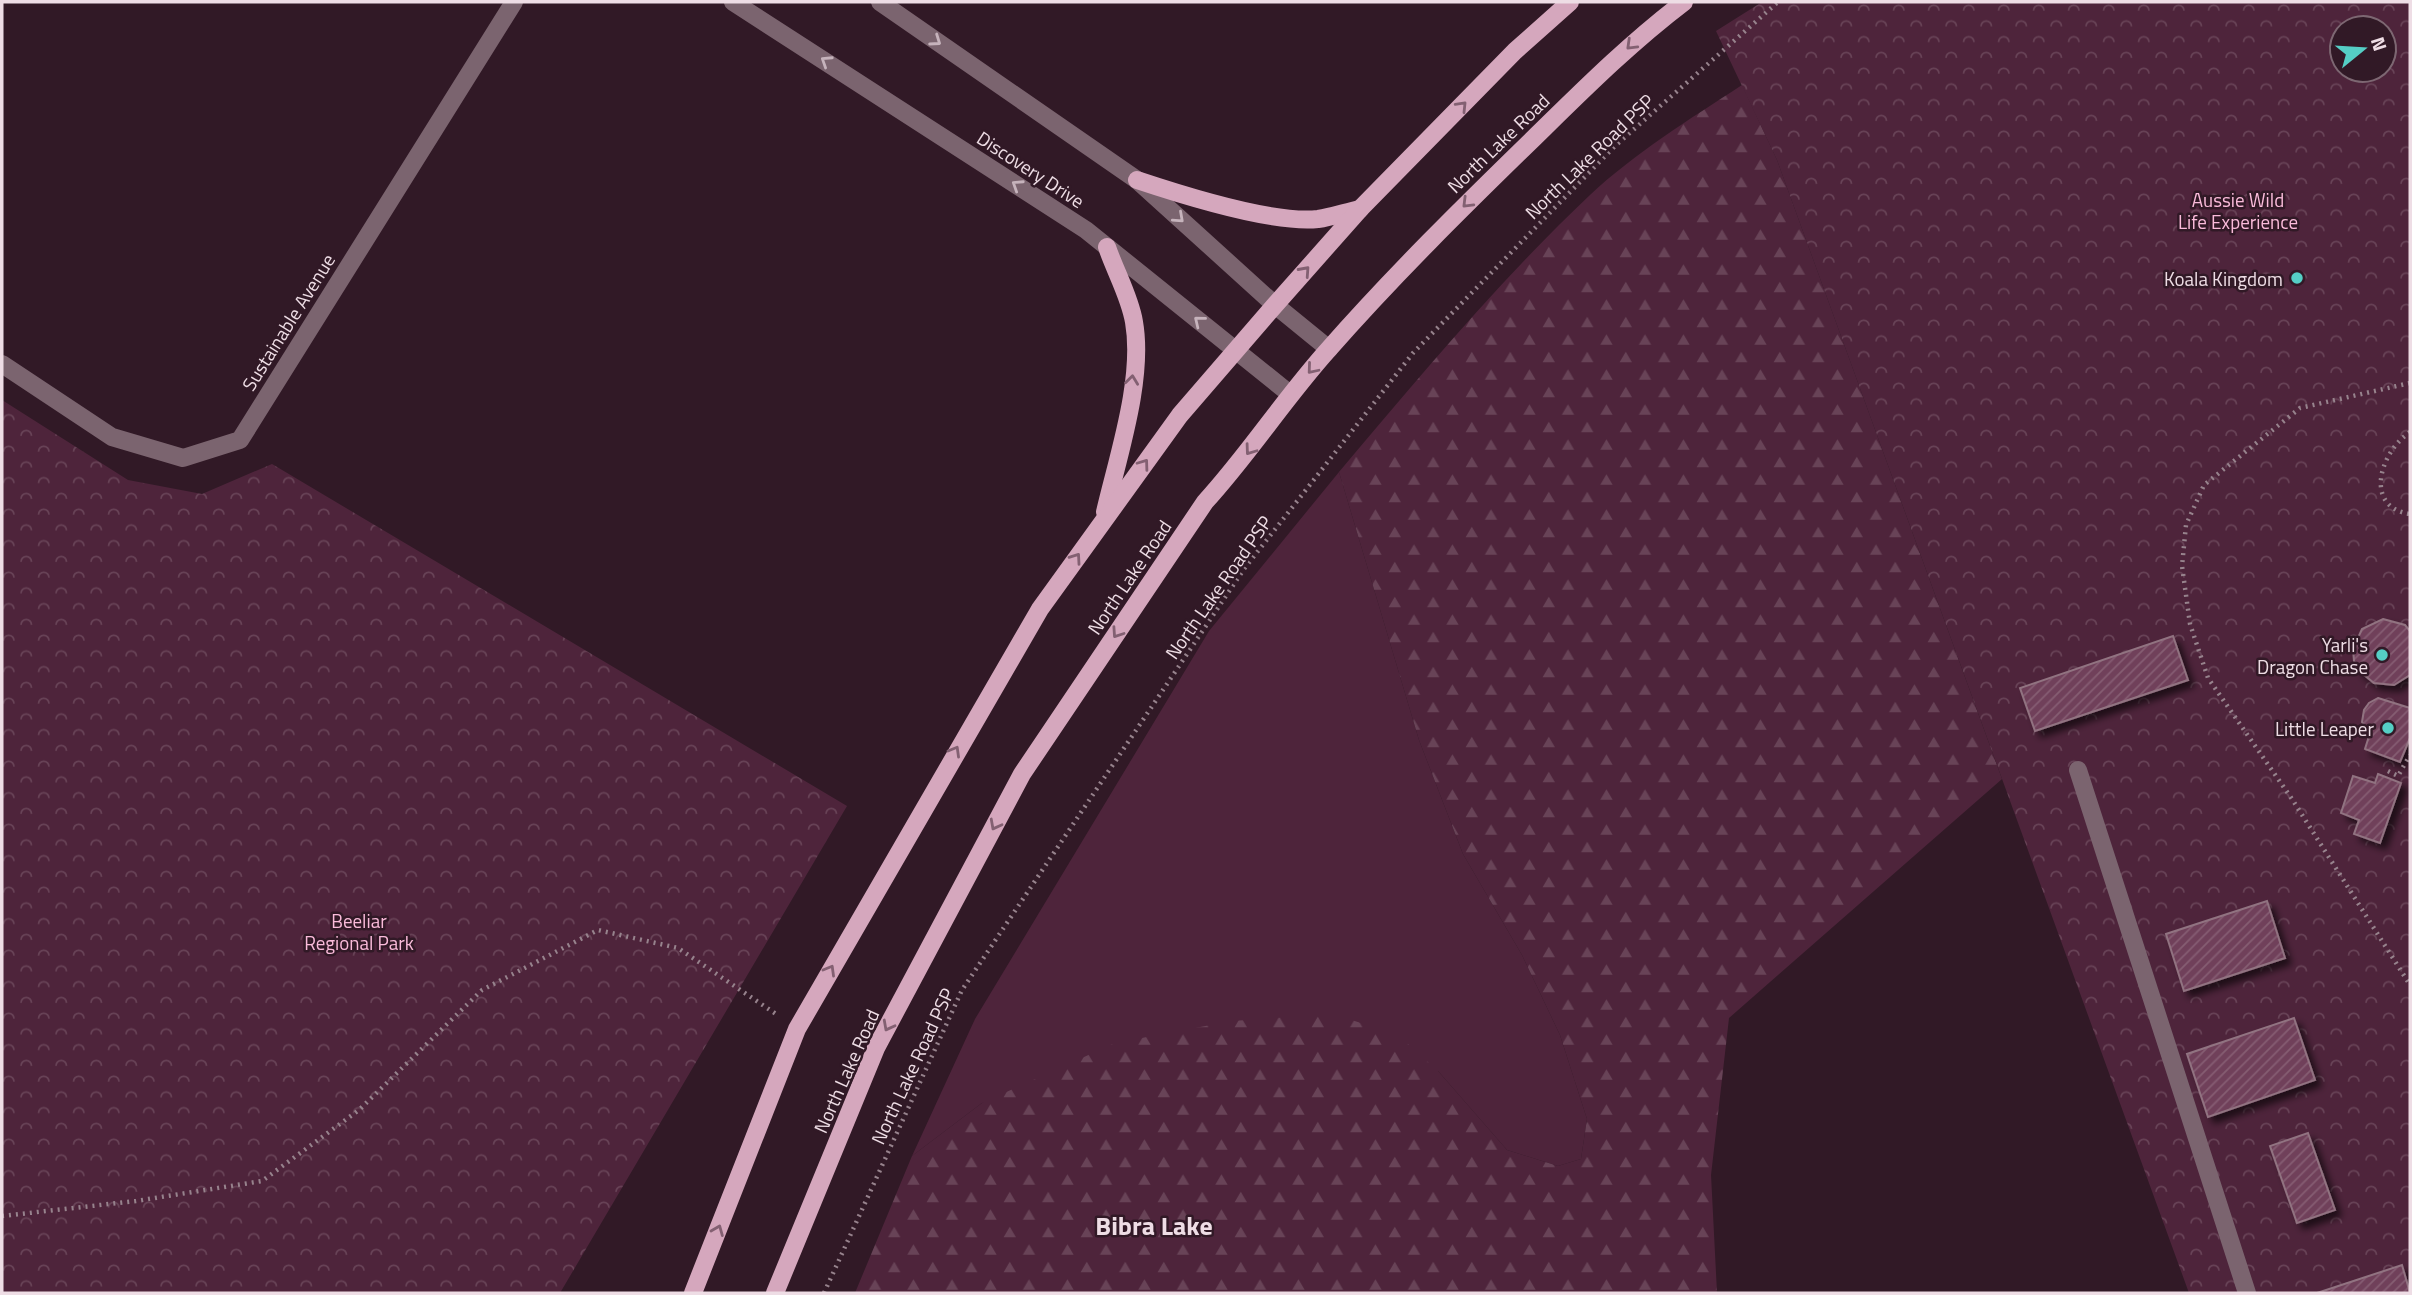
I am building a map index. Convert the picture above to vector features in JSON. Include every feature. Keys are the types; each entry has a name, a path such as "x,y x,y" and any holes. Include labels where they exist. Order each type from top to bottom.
{"main road":[{"path":"693,1293 797,1029 1026,633 1180,415 1236,350 1360,209 1515,51 1570,2"},
{"name":"North Lake Road","path":"775,1293 876,1048 1022,774 1205,502 1240,464 1290,394 1329,349 1468,202 1640,35 1684,2"},
{"path":"1137,180 1242,209 1293,218 1317,219 1360,209"},
{"path":"1104,519 1125,423 1134,359 1134,322 1107,247"}],"street":[{"name":"Sustainable Avenue","path":"2,364 112,437 183,458 240,440 514,2"},
{"name":"Discovery Drive","path":"733,2 1086,230 1290,394"},
{"path":"880,2 1137,180 1275,305 1329,349"},
{"path":"2078,769 2247,1293"}],"path":[{"name":"North Lake Road PSP","path":"824,1293 962,990 1244,569 1413,353 1615,146 1777,2"},
{"path":"2410,383 2300,408 2204,485 2186,524 2182,566 2190,624 2208,678 2300,811 2410,985"},
{"path":"2410,432 2387,454 2381,480 2389,505 2399,513 2410,514"},
{"path":"2388,771 2398,776 2410,755"},
{"path":"2,1216 136,1201 262,1181 359,1110 482,990 598,930 678,948 797,1029"}],"green space":[{"name":"Aussie Wild Life Experience","path":"1762,2 2410,2 2410,1293 2189,1293 1777,160 1716,31"},
{"path":"1742,85 1777,160 2002,779 1729,1018 1711,1175 1717,1293 855,1293 912,1156 982,1103 1115,1043 1232,1021 1333,1014 1398,1035 1438,1071 1507,1150 1558,1166 1581,1159 1587,1119 1560,1035 1522,955 1463,854 1419,740 1339,472 1492,295 1590,195 1644,151"},
{"name":"Beeliar Regional Park","path":"2,400 128,480 202,494 272,464 847,806 560,1293 2,1293"},
{"path":"1339,472 1419,740 1463,854 1522,955 1560,1035 1587,1119 1581,1159 1558,1166 1507,1150 1438,1071 982,1103 912,1156 975,1019 1209,631"}],"building":[{"name":"Yarli's Dragon Chase","path":"2383,619 2405,625 2410,631 2410,675 2394,685 2374,683 2358,670 2354,661 2353,649 2362,629"},
{"path":"2173,636 2188,680 2035,731 2020,688"},
{"name":"Little Leaper","path":"2378,698 2410,708 2410,738 2400,762 2365,749 2370,733 2362,722 2364,710"},
{"path":"2378,774 2401,783 2380,843 2354,834 2359,820 2341,813 2353,776 2375,783"},
{"path":"2267,901 2285,958 2184,991 2166,934"},
{"path":"2294,1018 2315,1080 2208,1117 2187,1054"},
{"path":"2308,1133 2335,1210 2297,1223 2270,1146"},
{"path":"2402,1265 2410,1293 2317,1293"}],"place":[{"name":"Koala Kingdom","path":"2297,278"},
{"name":"Yarli's Dragon Chase","path":"2382,655"},
{"name":"Little Leaper","path":"2388,728"}],"district":[{"name":"Bibra Lake","path":"1154,1225"}]}
